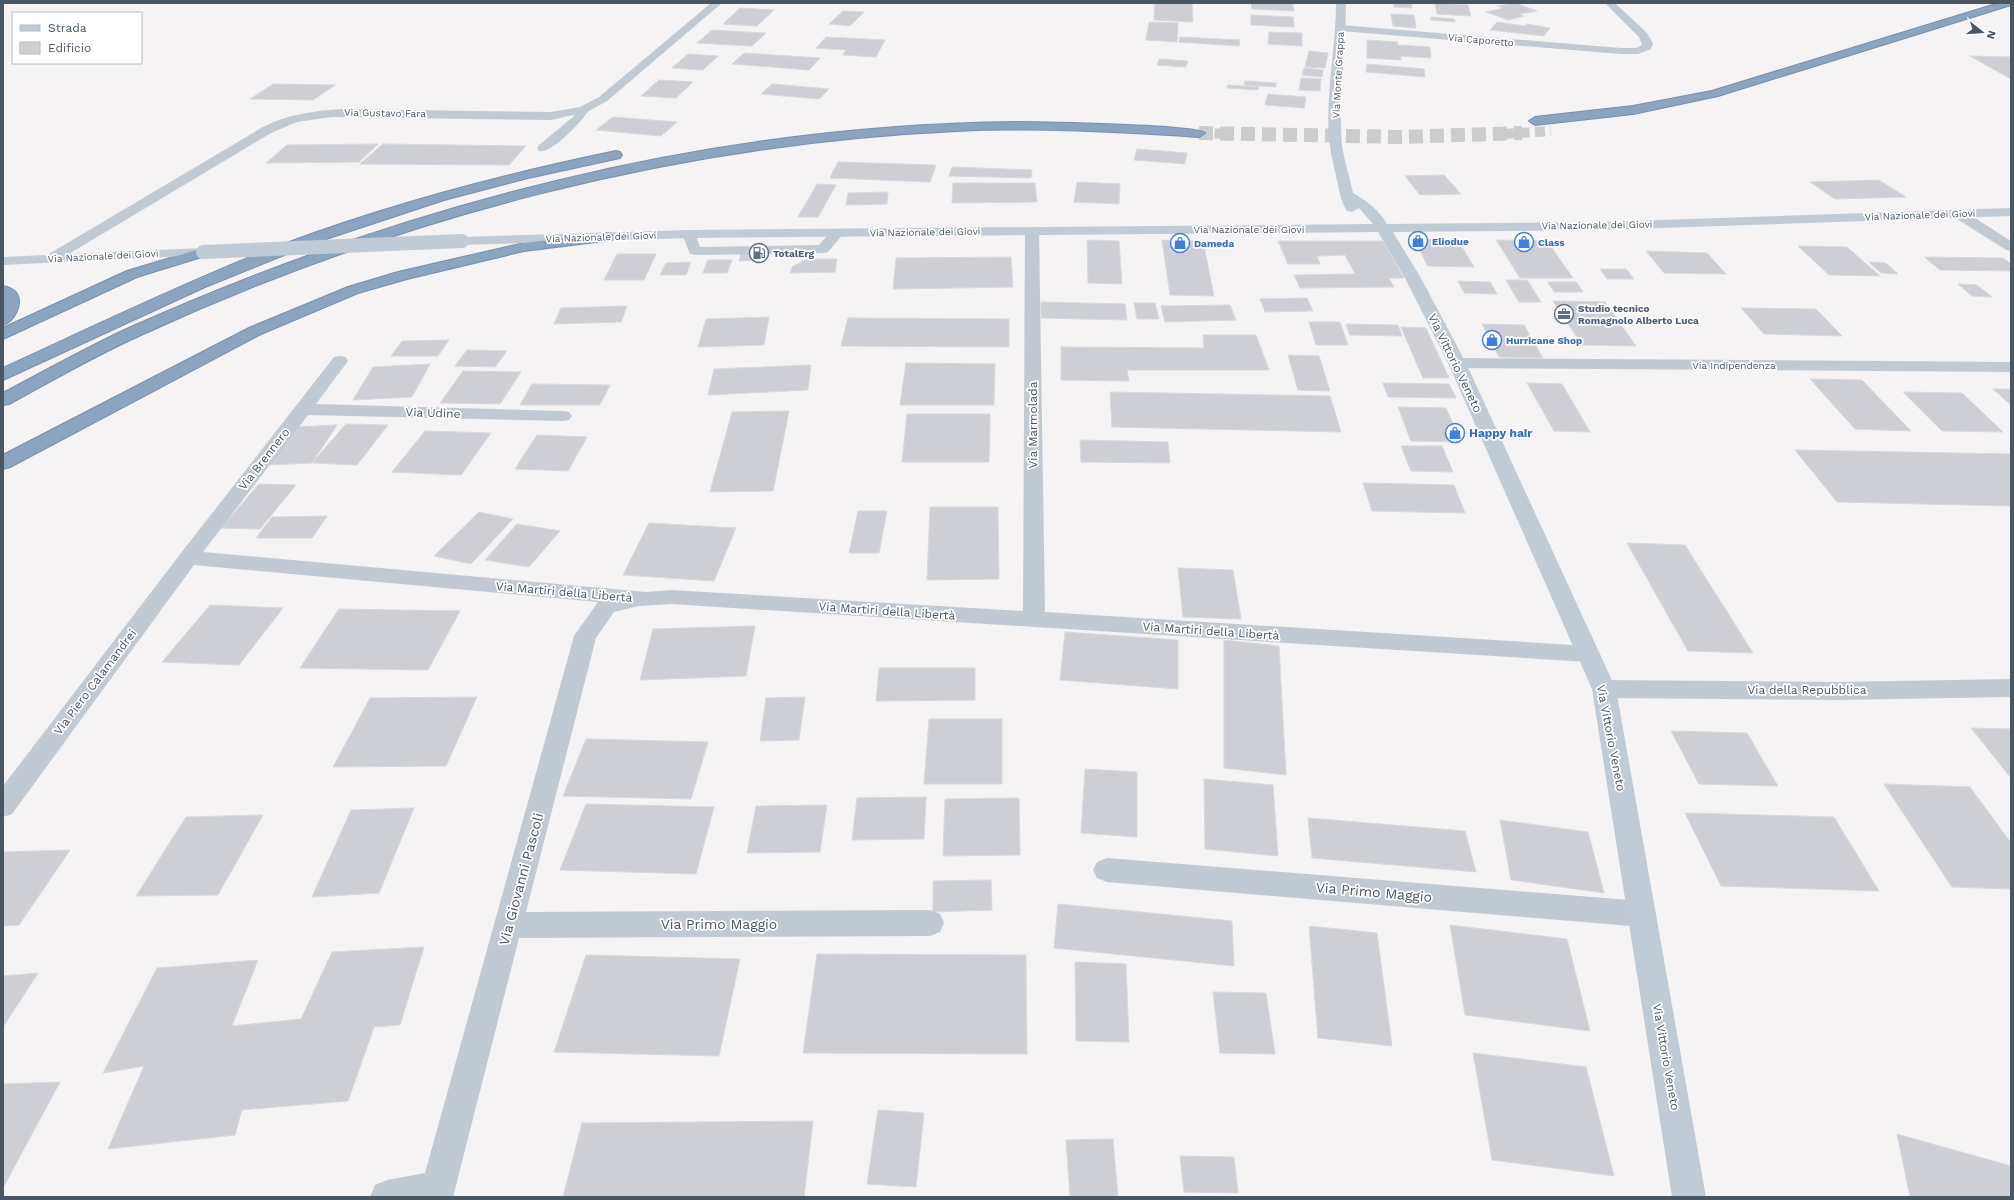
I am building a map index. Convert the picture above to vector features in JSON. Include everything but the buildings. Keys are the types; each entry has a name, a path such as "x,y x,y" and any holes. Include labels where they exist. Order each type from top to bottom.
{"highway":[{"path":"1535,121 1633,110 1714,94 2009,3"},
{"path":"3,400 132,333 272,274 375,236 451,212 620,169 714,151 796,140 875,132 958,126 1198,127 1070,115 1008,114 888,119 827,124"},
{"path":"3,375 112,323 196,286 267,256 334,232 451,194 577,163 628,153"},
{"path":"3,463 255,331 353,290 404,275 524,247 607,237"},
{"path":"3,334 132,274 203,252"},
{"path":"3,291 10,295 9,313 3,320"}],"main road":[{"name":"Via Monte Grappa","path":"1341,3 1341,28 1335,107 1336,138 1347,195 1354,211 1364,220 1383,228"},
{"name":"Via Nazionale dei Giovi","path":"3,261 462,241 689,234 1601,226 2011,212"},
{"name":"Via Vittorio Veneto","path":"1383,228 1413,278 1457,363 1604,689 1689,1197"}],"street":[{"name":"Via Gustavo Fara","path":"52,258 267,130 295,117 342,113 551,116 583,110 603,99 718,3"},
{"name":"Via Caporetto","path":"1341,28 1621,51 1647,48 1648,43 1643,35 1610,3"},
{"path":"1959,214 2011,247"},
{"name":"Via Marmolada","path":"1032,230 1034,620"},
{"name":"Via Brennero","path":"188,558 340,361"},
{"name":"Via Indipendenza","path":"1457,363 2011,367"},
{"name":"Via Udine","path":"302,409 563,416"},
{"name":"Via Martiri della Libertà","path":"188,558 646,599 671,597 1588,654"},
{"name":"Via Piero Calamandrei","path":"3,806 188,558"},
{"name":"Via Giovanni Pascoli","path":"437,1192 585,636 607,606 646,599"},
{"name":"Via della Repubblica","path":"1604,689 1839,691 2011,688"},
{"name":"Via Primo Maggio","path":"1107,870 1642,914"},
{"name":"Via Primo Maggio","path":"508,925 930,923"},
{"path":"387,1197 437,1192"}],"lane":[{"path":"543,148 578,119 583,110"}],"tunnel":[{"path":"1517,133 1551,131"},
{"path":"1231,134 1199,133 1400,137 1517,133"},
{"path":"1504,134 1517,133"},
{"path":"1517,133 1522,133"}],"place":[{"name":"Eliodue","path":"1418,241"},
{"name":"Class","path":"1524,242"},
{"name":"Dameda","path":"1180,243"},
{"name":"TotalErg","path":"759,253"},
{"name":"Studio tecnico Romagnolo Alberto Luca","path":"1564,314"},
{"name":"Hurricane Shop","path":"1492,340"},
{"name":"Happy hair","path":"1455,433"}]}
